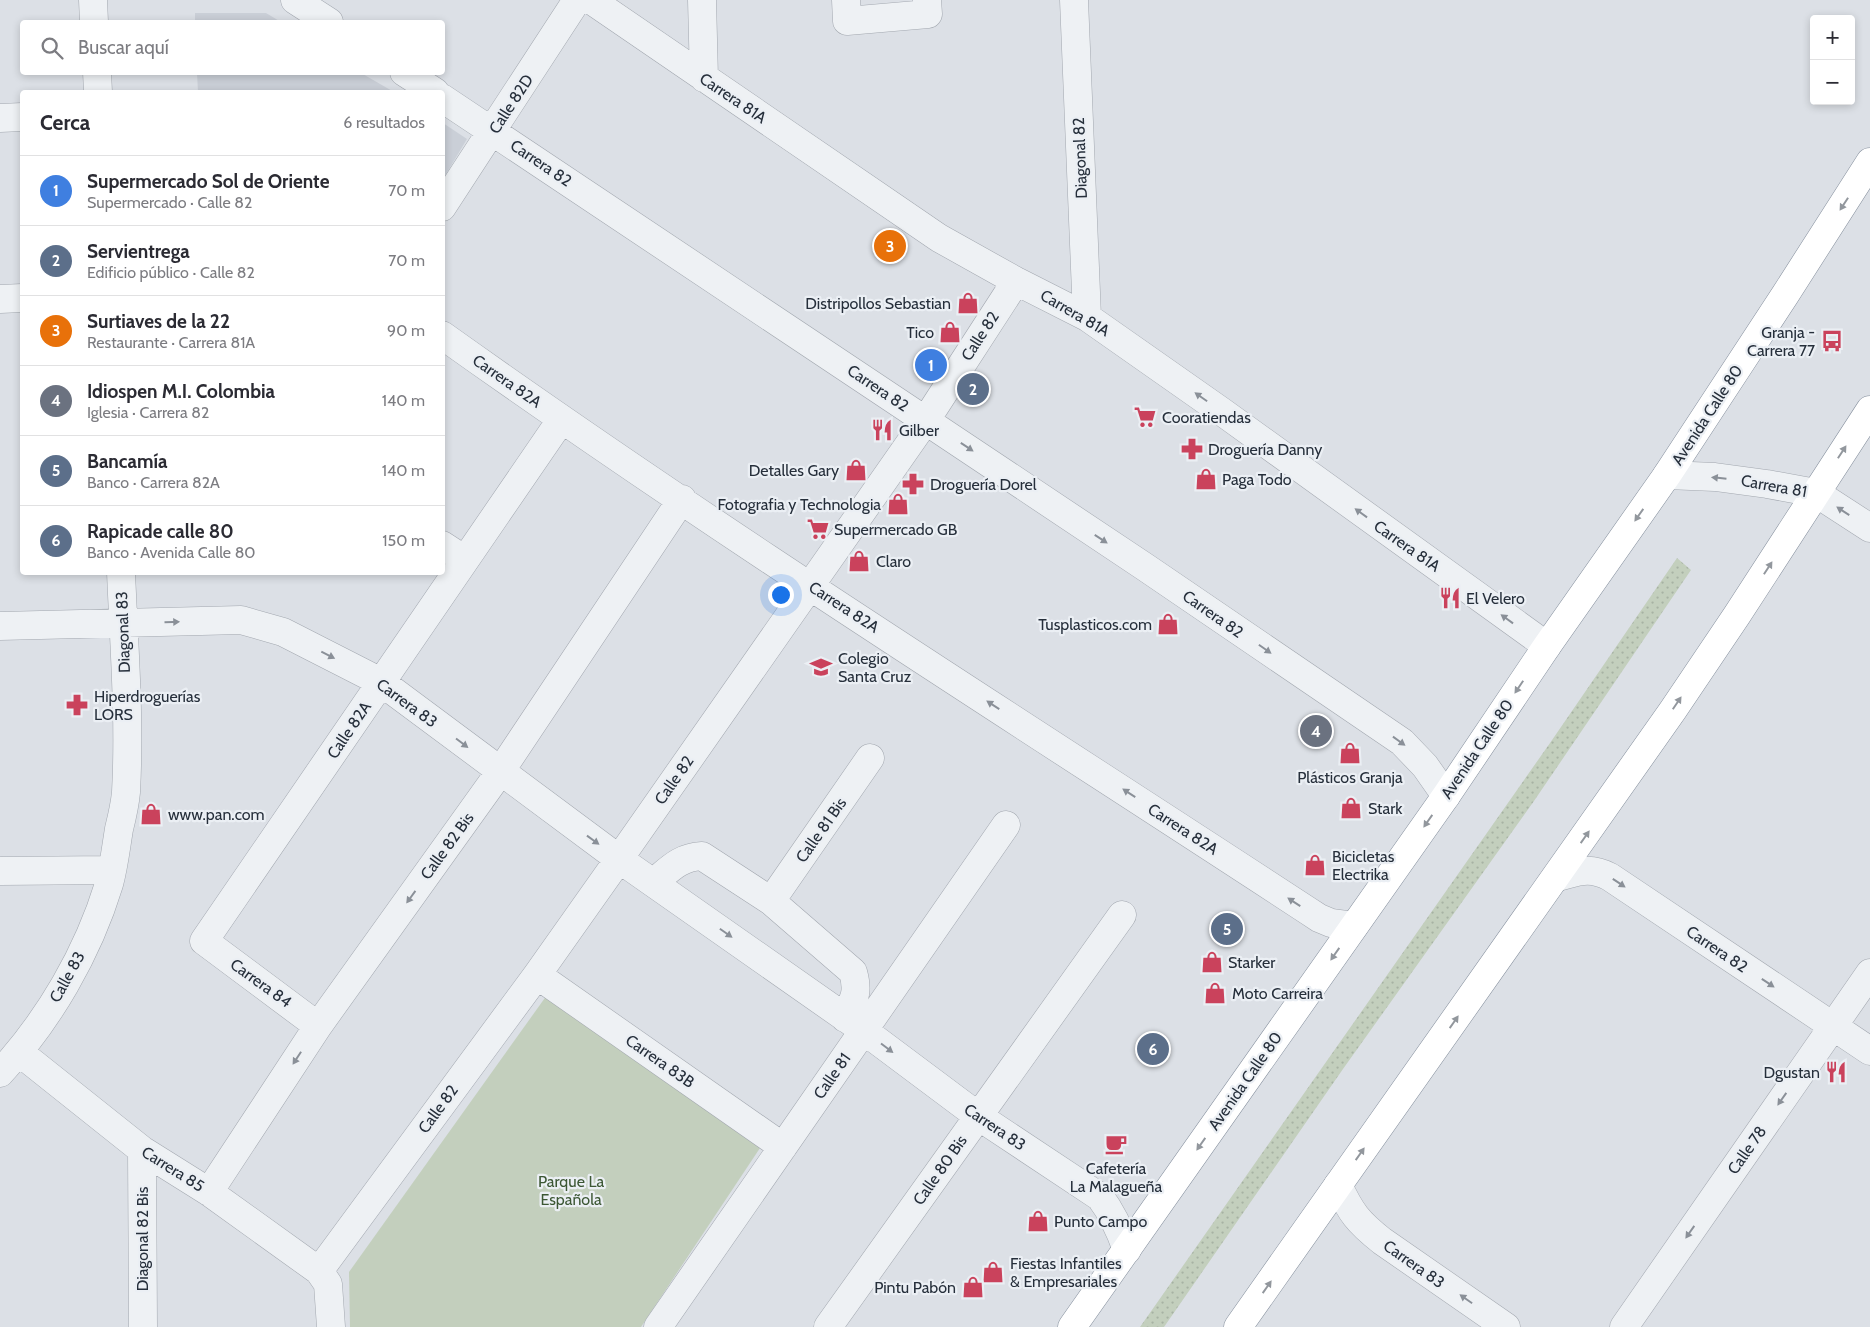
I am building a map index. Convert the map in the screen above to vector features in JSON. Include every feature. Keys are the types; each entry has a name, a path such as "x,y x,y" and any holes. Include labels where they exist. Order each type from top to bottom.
{"highway":[{"name":"Avenida Calle 80","path":"1072,1327 1446,796 1547,646 1667,475 1870,162"},
{"path":"1238,1327 1557,877 1716,646 1870,410"}],"street":[{"path":"93,0 94,20"},
{"path":"295,0 326,20"},
{"name":"Calle 82D","path":"445,203 577,0"},
{"name":"Carrera 81A","path":"591,0 939,238 1087,317 1547,646"},
{"path":"702,0 704,78"},
{"name":"Diagonal 82","path":"1074,0 1087,317"},
{"path":"846,10 927,7"},
{"path":"97,75 98,90"},
{"path":"409,75 432,90"},
{"name":"Carrera 82","path":"445,100 1146,567 1402,742 1426,766 1446,796"},
{"path":"0,118 20,117"},
{"name":"Calle 82","path":"324,1277 811,586 926,420 1016,280"},
{"path":"0,300 20,298"},
{"name":"Carrera 82A","path":"445,337 561,420 1319,918 1331,923 1354,926"},
{"name":"Calle 82A","path":"204,941 561,420"},
{"name":"Carrera 81","path":"1667,475 1715,477 1816,493 1870,528"},
{"name":"Calle 82 Bis","path":"209,1192 318,1026 500,772 682,500"},
{"path":"445,547 465,560"},
{"name":"Diagonal 83","path":"112,870 126,793 126,710 121,575"},
{"name":"Carrera 83","path":"0,626 241,620 283,632 381,682 619,859 854,1024 978,1116 1100,1197 1118,1225 1126,1250"},
{"name":"Calle 81 Bis","path":"772,901 870,758"},
{"name":"Calle 81","path":"658,1327 783,1147 854,1024 1006,825"},
{"path":"654,882 678,862 690,856 702,856 772,901 853,972 857,985 854,1024"},
{"path":"0,871 112,870"},
{"name":"Calle 83","path":"0,1073 20,1052 56,998 84,947 98,915 112,870"},
{"name":"Carrera 82","path":"1557,877 1583,871 1598,871 1610,877 1870,1052"},
{"name":"Calle 80 Bis","path":"828,1327 1122,915"},
{"name":"Carrera 84","path":"204,941 318,1026"},
{"name":"Calle 78","path":"1624,1327 1870,972"},
{"name":"Carrera 83B","path":"537,975 783,1147"},
{"name":"Carrera 85","path":"20,1052 142,1150 209,1192 324,1277"},
{"name":"Diagonal 82 Bis","path":"142,1150 143,1327"},
{"name":"Carrera 83","path":"1338,1185 1349,1210 1364,1226 1382,1241 1506,1327"},
{"path":"324,1277 331,1327"}],"shaded area":[{"path":"195,13 266,13 278,20 195,20"},
{"path":"197,75 364,75 391,90 198,90"},
{"path":"445,124 467,139 445,176"}],"green space":[{"path":"1677,558 1691,570 1534,801 1343,1069 1164,1327 1140,1327 1550,743"},
{"name":"Parque La Española","path":"547,995 760,1148 641,1327 350,1327 349,1272"}],"place":[{"name":"Surtiaves de la 22","path":"890,246"},
{"name":"Distripollos Sebastian","path":"968,303"},
{"name":"Tico","path":"950,332"},
{"name":"Granja - Carrera 77","path":"1832,341"},
{"name":"Supermercado Sol de Oriente","path":"931,365"},
{"name":"Servientrega","path":"973,389"},
{"name":"Cooratiendas","path":"1145,417"},
{"name":"Gilber","path":"882,430"},
{"name":"Droguería Danny","path":"1192,449"},
{"name":"Detalles Gary","path":"856,470"},
{"name":"Paga Todo","path":"1206,479"},
{"name":"Droguería Dorel","path":"913,484"},
{"name":"Fotografia y Technologia","path":"898,504"},
{"name":"Supermercado GB","path":"818,529"},
{"name":"Claro","path":"859,561"},
{"name":"El Velero","path":"1450,598"},
{"name":"Tusplasticos.com","path":"1168,624"},
{"name":"Colegio Santa Cruz","path":"821,667"},
{"name":"Hiperdroguerías LORS","path":"77,705"},
{"name":"Idiospen M.I. Colombia","path":"1316,731"},
{"name":"Plásticos Granja","path":"1350,753"},
{"name":"Stark","path":"1351,808"},
{"name":"www.pan.com","path":"151,814"},
{"name":"Bicicletas Electrika","path":"1315,865"},
{"name":"Bancamía","path":"1227,929"},
{"name":"Starker","path":"1212,962"},
{"name":"Moto Carreira","path":"1215,993"},
{"name":"Rapicade calle 80","path":"1153,1049"},
{"name":"Dgustan","path":"1836,1072"},
{"name":"Cafetería La Malagueña","path":"1116,1144"},
{"name":"Punto Campo","path":"1038,1221"},
{"name":"Fiestas Infantiles & Empresariales","path":"993,1272"},
{"name":"Pintu Pabón","path":"973,1287"}]}
